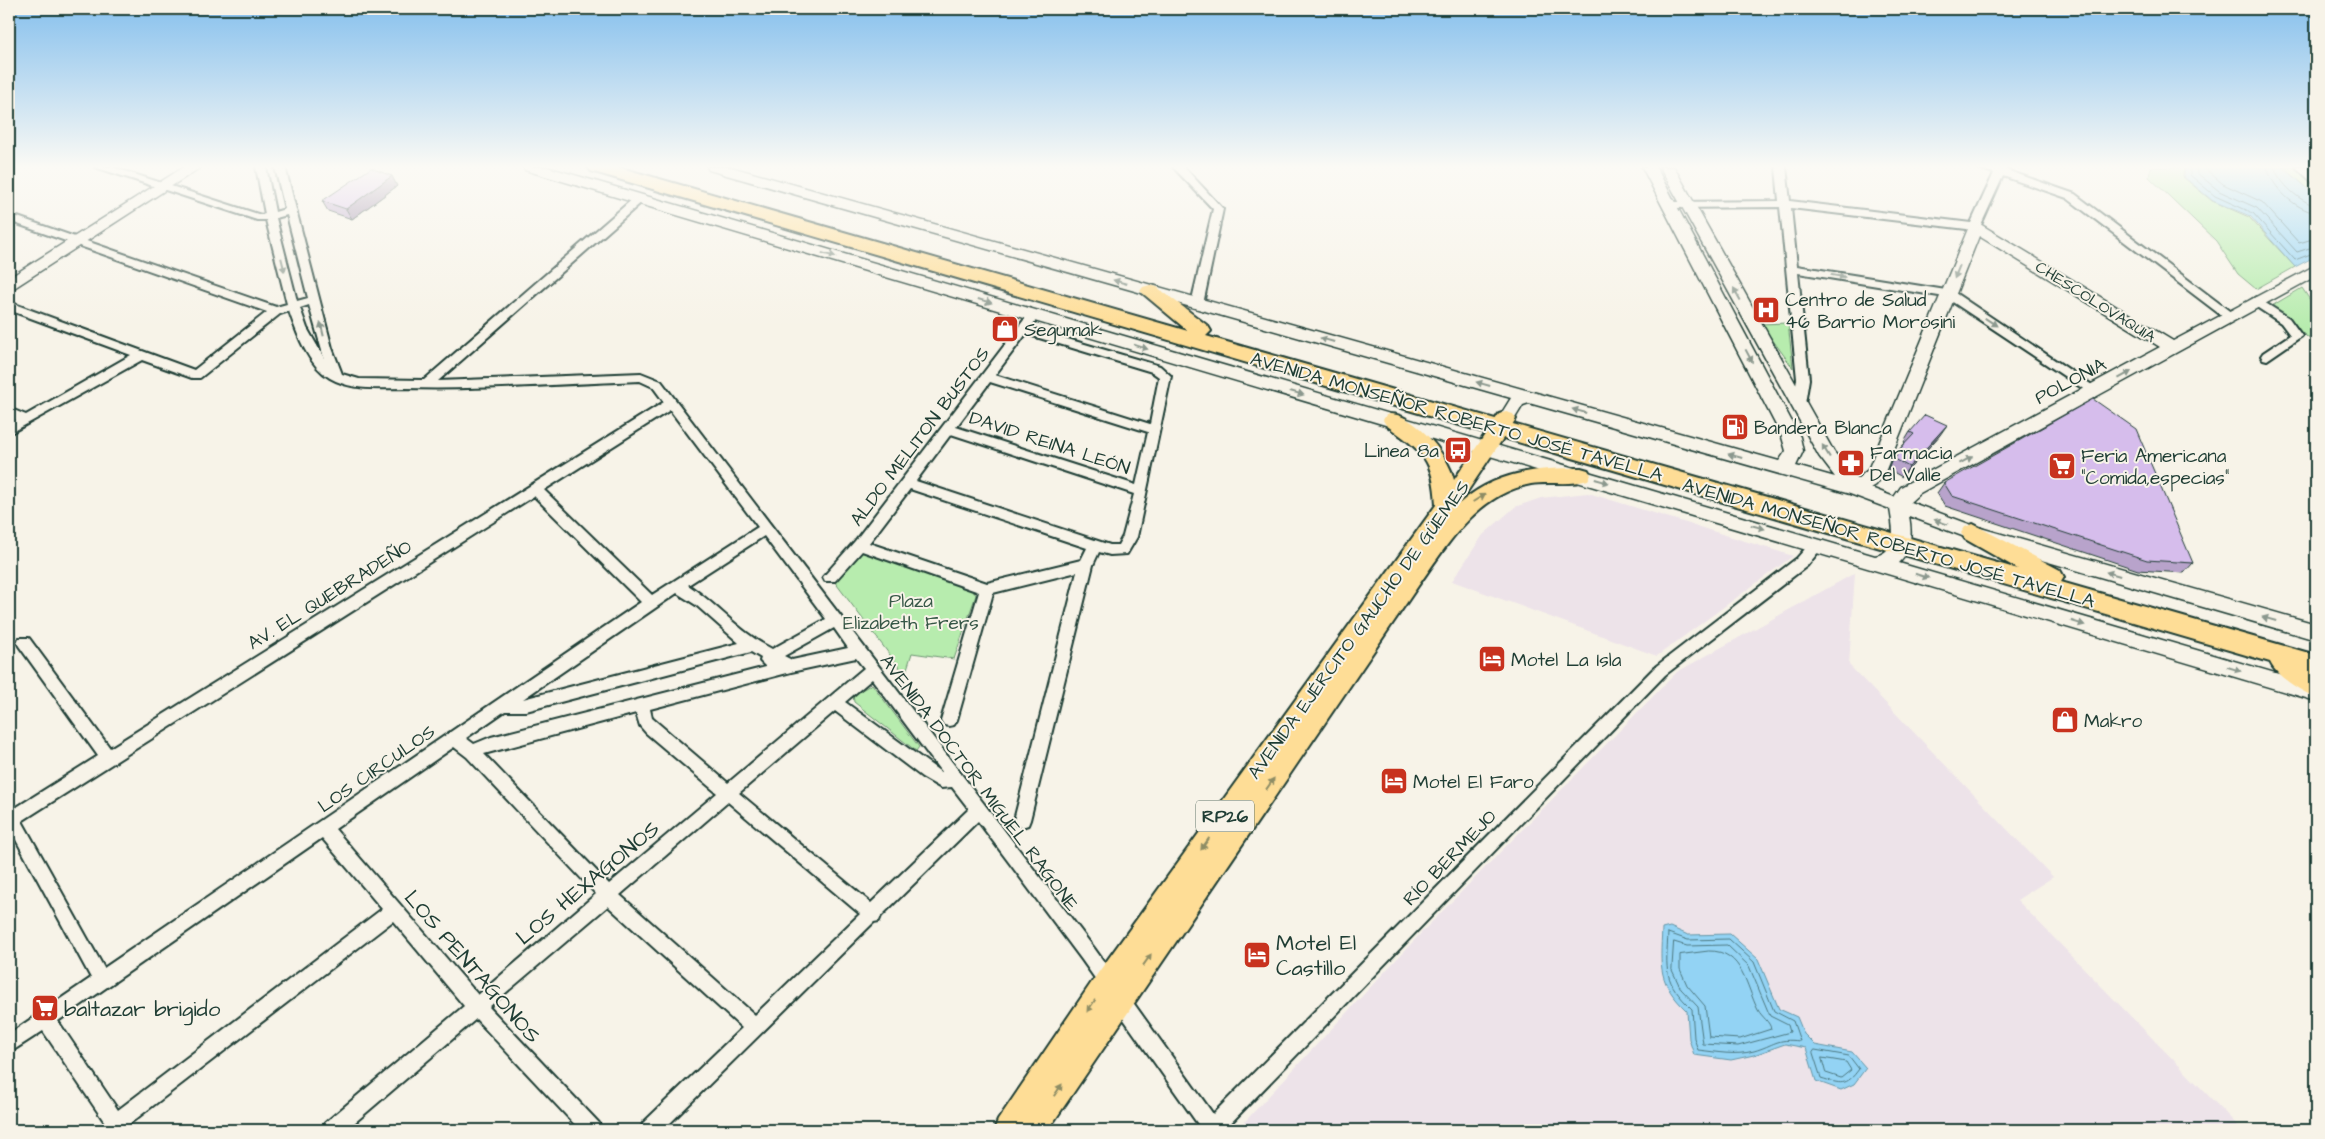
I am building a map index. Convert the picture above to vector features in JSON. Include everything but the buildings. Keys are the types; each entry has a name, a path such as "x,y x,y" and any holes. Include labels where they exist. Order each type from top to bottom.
{"highway":[{"name":"AVENIDA MONSEÑOR ROBERTO JOSÉ TAVELLA","path":"781,220 1504,424 1900,539 2264,649 2314,680"},
{"name":"AVENIDA MONSEÑOR ROBERTO JOSÉ TAVELLA","path":"816,220 1150,316 1504,424"},
{"path":"1150,291 1200,331"},
{"path":"1150,316 1197,304"},
{"path":"1973,533 2052,577"},
{"name":"AVENIDA MONSEÑOR ROBERTO JOSÉ TAVELLA","path":"1900,539 2052,577 2316,652"},
{"path":"2280,683 2314,680"}],"main road":[{"path":"9,285 112,220"},
{"path":"713,220 2280,683"},
{"path":"901,220 1855,489 1973,533 2316,632"},
{"path":"1677,220 1791,437 1796,450 1793,460 1782,469"},
{"path":"1695,220 1828,456 1855,489"},
{"path":"1855,489 1870,480 1876,472 1975,226"},
{"name":"CHESCOLOVAQUIA","path":"1975,226 2173,348"},
{"name":"POLONIA","path":"1898,506 1907,492 1914,488 2316,270"},
{"name":"RP26","path":"1488,448 1517,401 1530,397"},
{"path":"1393,420 1420,441 1436,459 1446,482 1446,505"},
{"name":"AVENIDA EJÉRCITO GAUCHO DE GÜEMES","path":"1031,1130 1113,991 1446,505 1488,448"},
{"name":"AVENIDA EJÉRCITO GAUCHO DE GÜEMES","path":"1008,1130 1113,991 1462,510 1484,494 1514,481 1548,476 1581,475"},
{"path":"1875,563 1891,559 1898,553 1901,520 1898,506"}],"street":[{"path":"18,220 276,311"},
{"name":"AVENIDA DOCTOR MIGUEL RAGONE","path":"272,220 298,321 318,360 326,369 347,381 426,385 641,377 657,384 1113,991 1211,1129"},
{"path":"293,220 330,362 337,376"},
{"path":"426,385 615,220"},
{"path":"1197,304 1216,220"},
{"path":"1786,220 1803,379 1799,404"},
{"name":"CHESCOLOVAQUIA","path":"1925,220 1975,226"},
{"path":"1975,226 1978,220"},
{"path":"2104,220 2230,316"},
{"path":"1790,268 1948,294 2095,391"},
{"path":"2261,299 2294,329 2296,336 2267,356"},
{"path":"9,306 196,375 276,311 314,300"},
{"name":"ALDO MELITON BUSTOS","path":"830,577 860,545 1034,315"},
{"path":"907,484 1110,550 1122,550 1130,537 1166,379 1162,372 1024,330"},
{"path":"9,430 141,355"},
{"path":"987,377 1155,430"},
{"name":"AV. EL QUEBRADEÑO","path":"10,819 672,403"},
{"path":"9,412 27,420"},
{"name":"DAVID REINA LEÓN","path":"949,429 1140,491"},
{"path":"535,489 651,603"},
{"name":"LOS CIRCULOS","path":"9,1044 651,603 752,536 767,529"},
{"path":"860,545 988,589 1073,566 1086,566"},
{"path":"1022,820 1086,566 1095,545"},
{"name":"RÍO BERMEJO","path":"1211,1129 1660,671 1802,562 1816,545"},
{"path":"678,586 701,602 752,646 791,666"},
{"path":"949,720 988,589"},
{"path":"751,676 785,647 835,621"},
{"path":"24,642 108,757"},
{"path":"503,705 526,704 752,646"},
{"path":"472,752 491,744 751,676 858,652"},
{"name":"LOS HEXAGONOS","path":"332,1130 608,894 836,703 872,670"},
{"path":"836,703 934,777 946,782 956,780"},
{"path":"642,706 646,720 651,728 872,915"},
{"path":"454,738 472,752 608,894 756,1028"},
{"path":"650,1130 978,810"},
{"path":"10,819 101,979"},
{"name":"LOS PENTAGONOS","path":"324,828 476,1006 592,1130"},
{"path":"45,1018 119,1126 394,910"}],"shaded area":[{"path":"1588,493 1793,556 1657,656 1452,581 1483,535 1515,507 1541,498"},
{"path":"1855,573 1849,665 2053,877 2017,900 2242,1130 1237,1130 1422,932 1677,672"}],"green space":[{"path":"2194,220 2252,220 2295,267 2256,289 2238,274 2216,241"},
{"path":"2302,288 2316,309 2316,344 2270,307"},
{"path":"1788,323 1793,368 1761,324"},
{"name":"Plaza Elizabeth Frers","path":"864,549 972,589 976,595 954,659 912,653 905,675 834,581"},
{"path":"872,684 919,747 916,751 854,702 853,695"}],"water":[{"path":"2254,220 2316,220 2316,256 2295,267"},
{"path":"1670,927 1688,935 1730,934 1758,959 1779,1009 1797,1017 1804,1034 1815,1045 1852,1052 1866,1068 1854,1084 1841,1090 1816,1081 1806,1048 1785,1044 1754,1055 1731,1060 1694,1055 1689,1039 1687,1011 1671,992 1666,983 1661,965 1662,929"}],"place":[{"name":"Centro de Salud 46 Barrio Morosini","path":"1766,310"},
{"name":"Segumak","path":"1005,329"},
{"name":"Bandera Blanca","path":"1735,427"},
{"name":"Linea 8a","path":"1458,450"},
{"name":"Farmacia Del Valle","path":"1851,463"},
{"name":"Feria Americana \"Comida,especias\"","path":"2062,466"},
{"name":"Motel La Isla","path":"1492,659"},
{"name":"Makro","path":"2065,720"},
{"name":"Motel El Faro","path":"1394,781"},
{"name":"Motel El Castillo","path":"1257,955"},
{"name":"baltazar brigido","path":"45,1008"}]}
